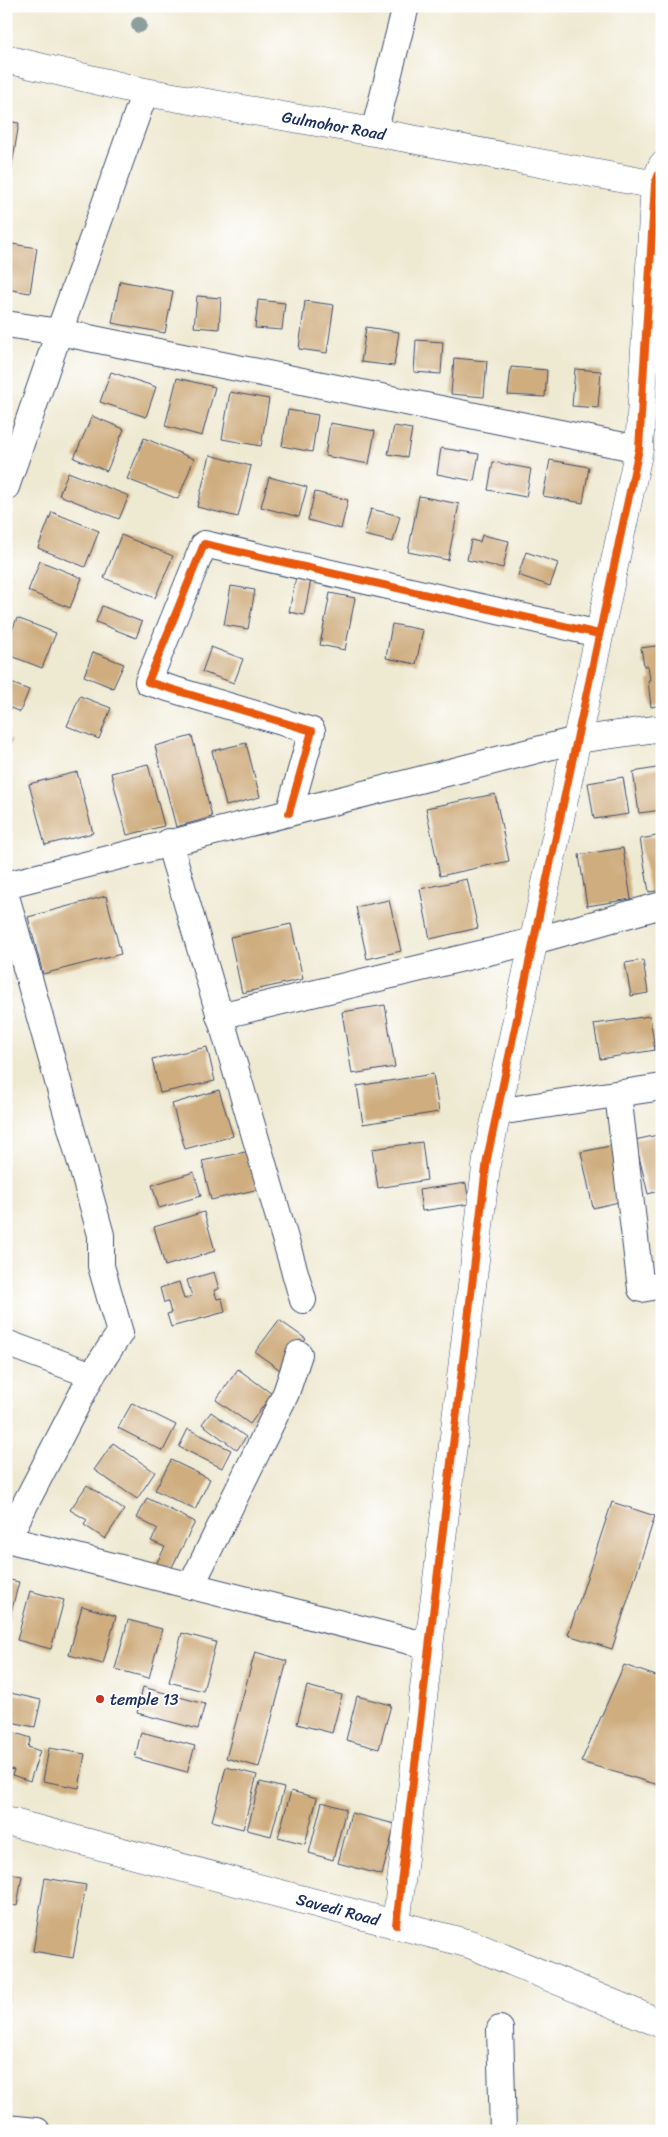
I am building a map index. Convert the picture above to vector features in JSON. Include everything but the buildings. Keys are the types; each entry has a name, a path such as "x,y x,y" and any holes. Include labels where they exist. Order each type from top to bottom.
{"street":[{"path":"374,132 406,6"},
{"name":"Gulmohor Road","path":"6,59 145,92 659,179"},
{"path":"6,487 145,92"},
{"path":"396,1925 486,1159 639,449 659,179"},
{"path":"6,324 59,332 639,449"},
{"path":"289,813 312,731 148,682 204,544 599,634"},
{"path":"6,885 576,740 662,728"},
{"path":"169,842 303,1300"},
{"path":"6,896 101,1235 101,1266 120,1333 92,1375 7,1539 429,1646"},
{"path":"219,1016 534,941 662,905"},
{"path":"497,1112 662,1087"},
{"path":"618,1094 641,1289 662,1285"},
{"path":"6,1343 92,1375"},
{"path":"191,1586 286,1392 298,1354"},
{"name":"Savedi Road","path":"6,1821 470,1944 662,2024"},
{"path":"500,2029 503,2131"},
{"path":"6,2128 37,2131"}],"cycle path":[{"path":"396,1925 487,1159 639,449 655,184 662,166"},
{"path":"289,813 312,731 148,682 204,544 599,634"}],"place":[{"name":"temple 13","path":"100,1699"}]}
